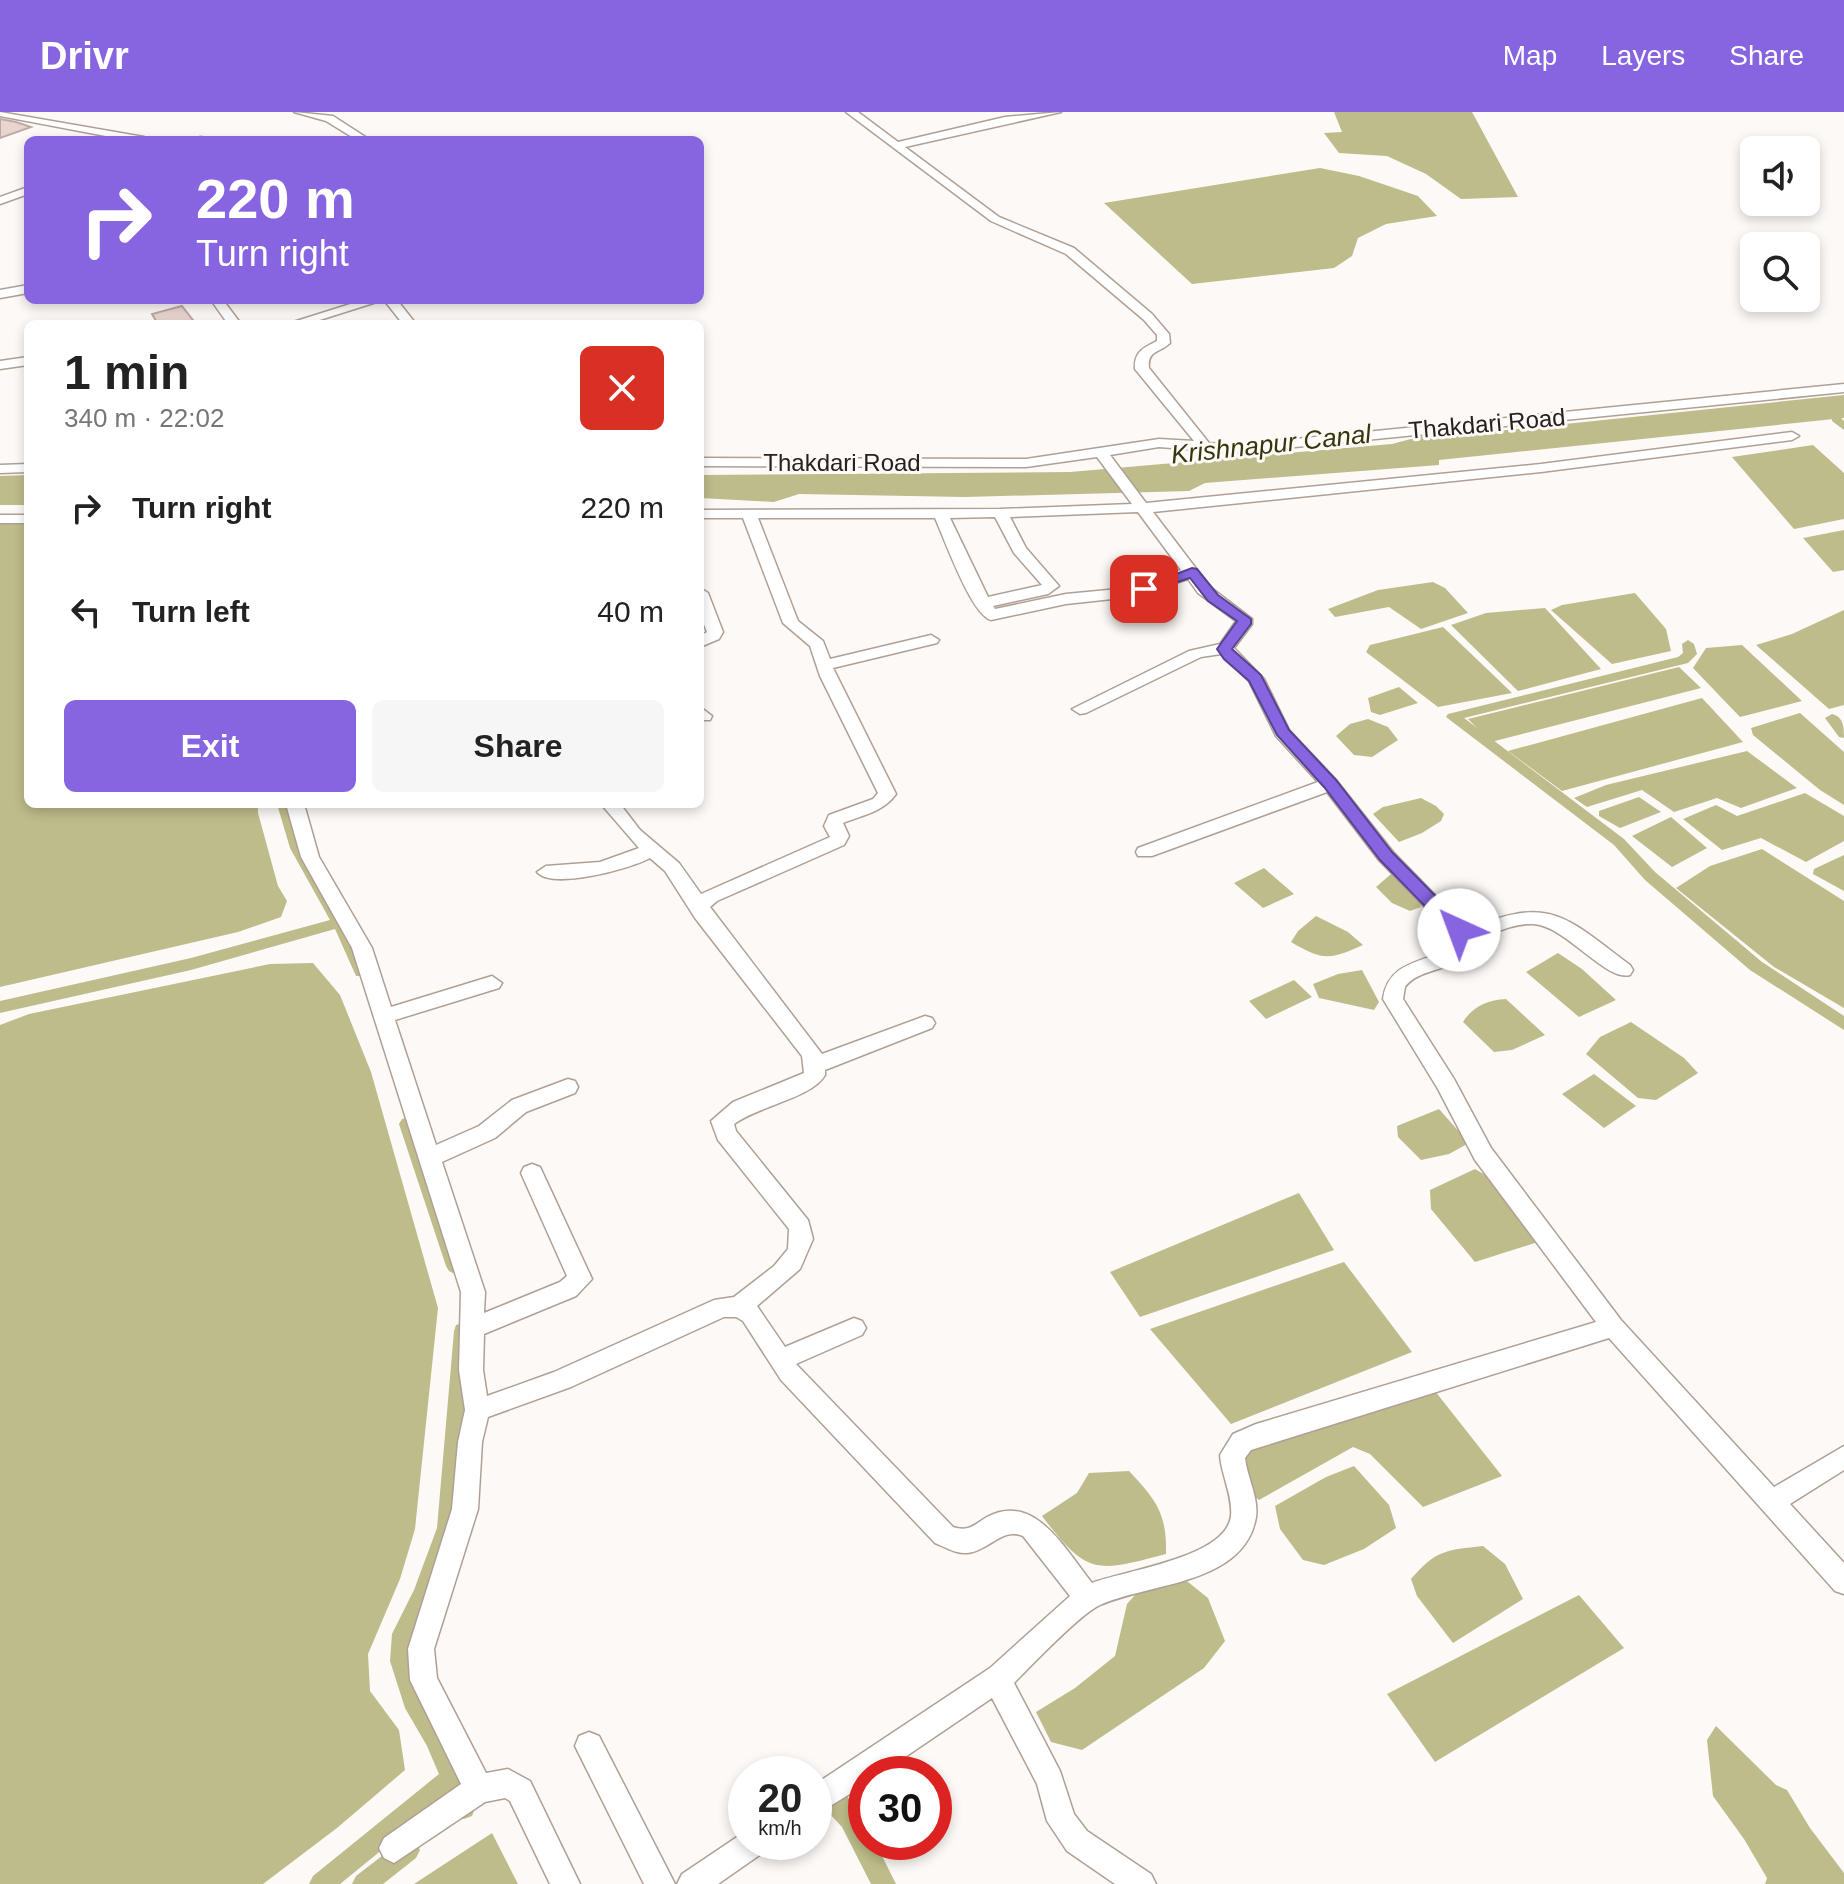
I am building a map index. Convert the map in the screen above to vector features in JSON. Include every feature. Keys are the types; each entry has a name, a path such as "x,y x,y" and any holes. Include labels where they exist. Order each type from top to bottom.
{"street":[{"path":"299,112 329,118 358,136"},
{"path":"851,112 995,219 1070,251 1148,317 1163,334 1164,343 1146,351 1141,359 1142,369 1204,445"},
{"path":"896,146 1005,120 1056,112"},
{"path":"0,113 123,136"},
{"path":"0,201 24,194"},
{"path":"0,294 24,290"},
{"path":"307,320 363,304"},
{"path":"393,304 407,320"},
{"path":"0,365 24,362"},
{"name":"Thakdari Road","path":"704,462 1026,463 1103,455 1159,443 1236,449 1844,388"},
{"path":"704,514 1000,513 1138,502 1182,506 1302,490 1541,468 1792,436"},
{"path":"1103,455 1213,598 1244,619 1244,624 1225,649"},
{"path":"0,469 24,468"},
{"path":"940,513 982,603 991,615 1066,599 1131,592 1192,572"},
{"path":"982,603 1042,591 1051,586 1019,550 1000,513"},
{"path":"700,906 710,896 838,841 840,836 833,826 835,819 886,799 885,786 817,644 791,623 749,515"},
{"path":"0,519 24,519"},
{"path":"704,603 715,632 704,639"},
{"path":"825,665 931,640"},
{"path":"1080,709 1209,649 1225,649 1256,679 1282,732 1330,784 1386,856 1459,930 1464,945 1458,954 1400,975 1392,987 1393,999 1447,1085 1483,1154 1613,1327 1844,1582"},
{"path":"1145,852 1330,784"},
{"path":"296,808 310,857 362,948 473,1292 471,1370 477,1410 470,1442 465,1509 421,1649 420,1663 466,1799"},
{"path":"613,808 634,834 672,867 702,913 812,1054 816,1065 815,1075 810,1081 740,1108 722,1121 726,1134 800,1226 804,1237 794,1261 739,1307"},
{"path":"546,872 590,869 630,860 651,849"},
{"path":"1462,939 1520,918 1539,918 1558,924 1623,970"},
{"path":"386,1016 492,983"},
{"path":"816,1065 925,1023"},
{"path":"429,1158 487,1132 519,1106 568,1087"},
{"path":"473,1328 568,1289 580,1279 532,1173"},
{"path":"477,1410 562,1380 722,1307 739,1307 751,1314 789,1373 944,1535 968,1543 1011,1519 1022,1522 1032,1528 1087,1597"},
{"path":"832,1790 997,1679 1087,1597 1103,1589 1191,1568 1232,1540 1242,1529 1244,1515 1232,1455 1242,1442 1256,1435 1613,1327"},
{"path":"780,1360 854,1328"},
{"path":"1772,1502 1844,1457"},
{"path":"997,1679 1050,1781 1057,1811 1064,1824 1077,1841 1141,1884"},
{"path":"589,1746 660,1884"},
{"path":"394,1848 466,1799 508,1783 520,1791 565,1884"},
{"path":"692,1884 728,1860"}],"shaded area":[{"path":"1334,112 1472,112 1518,197 1461,199 1426,174 1387,156 1339,153 1324,133 1342,132"},
{"path":"1320,168 1359,176 1418,196 1437,216 1386,224 1358,238 1352,256 1334,268 1192,284 1104,203"},
{"path":"1844,395 1844,418 1439,460 1439,465 1205,483 1189,491 965,497 799,494 774,502 704,498 704,475 1070,472 1392,444 1422,436 1430,438"},
{"path":"1813,445 1844,473 1844,519 1794,529 1732,457"},
{"path":"24,475 24,505 0,505 0,476"},
{"path":"0,521 24,521 24,808 258,808 278,886 287,901 281,917 238,932 0,987"},
{"path":"1844,530 1844,570 1833,572 1803,538"},
{"path":"1433,582 1445,588 1468,613 1421,629 1389,607 1335,617 1328,609 1378,590"},
{"path":"1635,593 1666,629 1671,651 1612,664 1551,610 1562,605"},
{"path":"1545,608 1601,669 1518,691 1451,625 1486,613"},
{"path":"1844,610 1844,705 1829,709 1756,645 1792,634"},
{"path":"1443,627 1512,693 1438,707 1366,652 1370,645"},
{"path":"1742,645 1802,701 1740,717 1693,668 1706,648"},
{"path":"1679,667 1701,688 1491,742 1468,719"},
{"path":"1399,687 1418,703 1380,715 1371,712 1368,698"},
{"path":"1702,698 1743,742 1562,791 1508,751"},
{"path":"1800,713 1844,752 1844,805 1820,790 1753,735 1751,728"},
{"path":"1368,719 1388,727 1398,740 1372,757 1354,755 1336,736 1350,724"},
{"path":"1747,751 1797,788 1741,808 1717,798 1674,812 1642,790 1587,807 1574,798 1606,785"},
{"path":"1805,793 1844,816 1844,841 1806,862 1761,838 1722,850 1683,819 1716,805 1737,816"},
{"path":"1639,797 1661,812 1620,828 1599,816 1599,811"},
{"path":"1421,798 1444,814 1441,821 1399,842 1373,814 1383,807"},
{"path":"1671,817 1707,848 1672,867 1632,836"},
{"path":"1762,849 1844,901 1844,1008 1774,967 1676,888 1710,866"},
{"path":"1844,855 1844,891 1813,874 1814,869"},
{"path":"1264,868 1294,894 1263,908 1234,883"},
{"path":"1391,874 1416,894 1421,907 1410,911 1392,903 1376,887"},
{"path":"1316,916 1348,932 1363,945 1342,954 1327,956 1311,953 1291,942 1298,931"},
{"path":"1558,953 1582,969 1616,1000 1579,1017 1526,972"},
{"path":"313,963 340,995 371,1072 438,1308 415,1529 400,1579 368,1654 370,1691 399,1730 405,1770 337,1828 263,1884 0,1884 0,1025 29,1014 270,964"},
{"path":"1362,970 1379,1002 1374,1010 1319,998 1313,984 1338,974"},
{"path":"1294,980 1312,997 1266,1019 1249,1001"},
{"path":"1506,999 1545,1035 1512,1050 1494,1052 1463,1022 1482,1005"},
{"path":"1631,1022 1684,1058 1698,1073 1656,1100 1638,1098 1586,1054 1600,1037"},
{"path":"1594,1074 1636,1106 1604,1128 1562,1094"},
{"path":"1439,1109 1469,1143 1449,1154 1421,1160 1398,1137 1397,1126"},
{"path":"1475,1169 1492,1179 1538,1242 1475,1262 1431,1209 1430,1190"},
{"path":"1299,1193 1334,1250 1140,1317 1110,1272"},
{"path":"1344,1262 1412,1352 1231,1424 1150,1329"},
{"path":"1431,1386 1502,1476 1423,1507 1370,1454 1353,1447 1259,1500 1246,1490 1241,1454 1284,1434"},
{"path":"1354,1466 1389,1505 1396,1528 1364,1549 1324,1565 1303,1560 1280,1529 1275,1506 1326,1477"},
{"path":"1129,1471 1158,1508 1164,1528 1166,1554 1107,1566 1082,1559 1070,1550 1042,1516 1077,1493 1089,1473"},
{"path":"1483,1546 1505,1564 1523,1599 1453,1643 1417,1596 1411,1579 1442,1553"},
{"path":"1183,1578 1208,1598 1225,1641 1204,1668 1082,1750 1051,1742 1036,1712 1075,1688 1115,1656 1127,1604 1145,1584"},
{"path":"1579,1595 1624,1648 1435,1762 1387,1694"},
{"path":"1716,1726 1776,1785 1787,1790 1810,1828 1844,1873 1844,1884 1765,1884 1767,1878 1744,1839 1713,1796 1707,1740"},
{"path":"492,1833 518,1884 414,1884"}],"building":[{"path":"0,119 16,122 31,127 0,138"},
{"path":"182,306 193,320 156,320 152,314"}],"waterway":[{"path":"1836,419 1844,427"},
{"path":"1688,644 1690,654 1683,660 1453,717 1619,842 1650,876 1756,966 1844,1024"},
{"path":"1832,718 1844,734"},
{"path":"285,808 298,848 343,929 362,972"},
{"path":"0,1007 191,964 337,923"},
{"path":"408,1124 455,1266"},
{"path":"452,1778 435,1738 413,1700 401,1661 403,1634 423,1593 447,1528 463,1331"},
{"path":"321,1884 452,1778"},
{"path":"452,1778 464,1808"},
{"path":"832,1798 850,1819 884,1884"},
{"path":"364,1884 408,1850"}],"route":[{"path":"1144,589 1192,572 1204,590 1244,619 1244,624 1225,649 1229,656 1256,679 1282,732 1330,784 1386,856 1459,930"}],"water label":[{"name":"Krishnapur Canal","path":"1271,444"}]}
